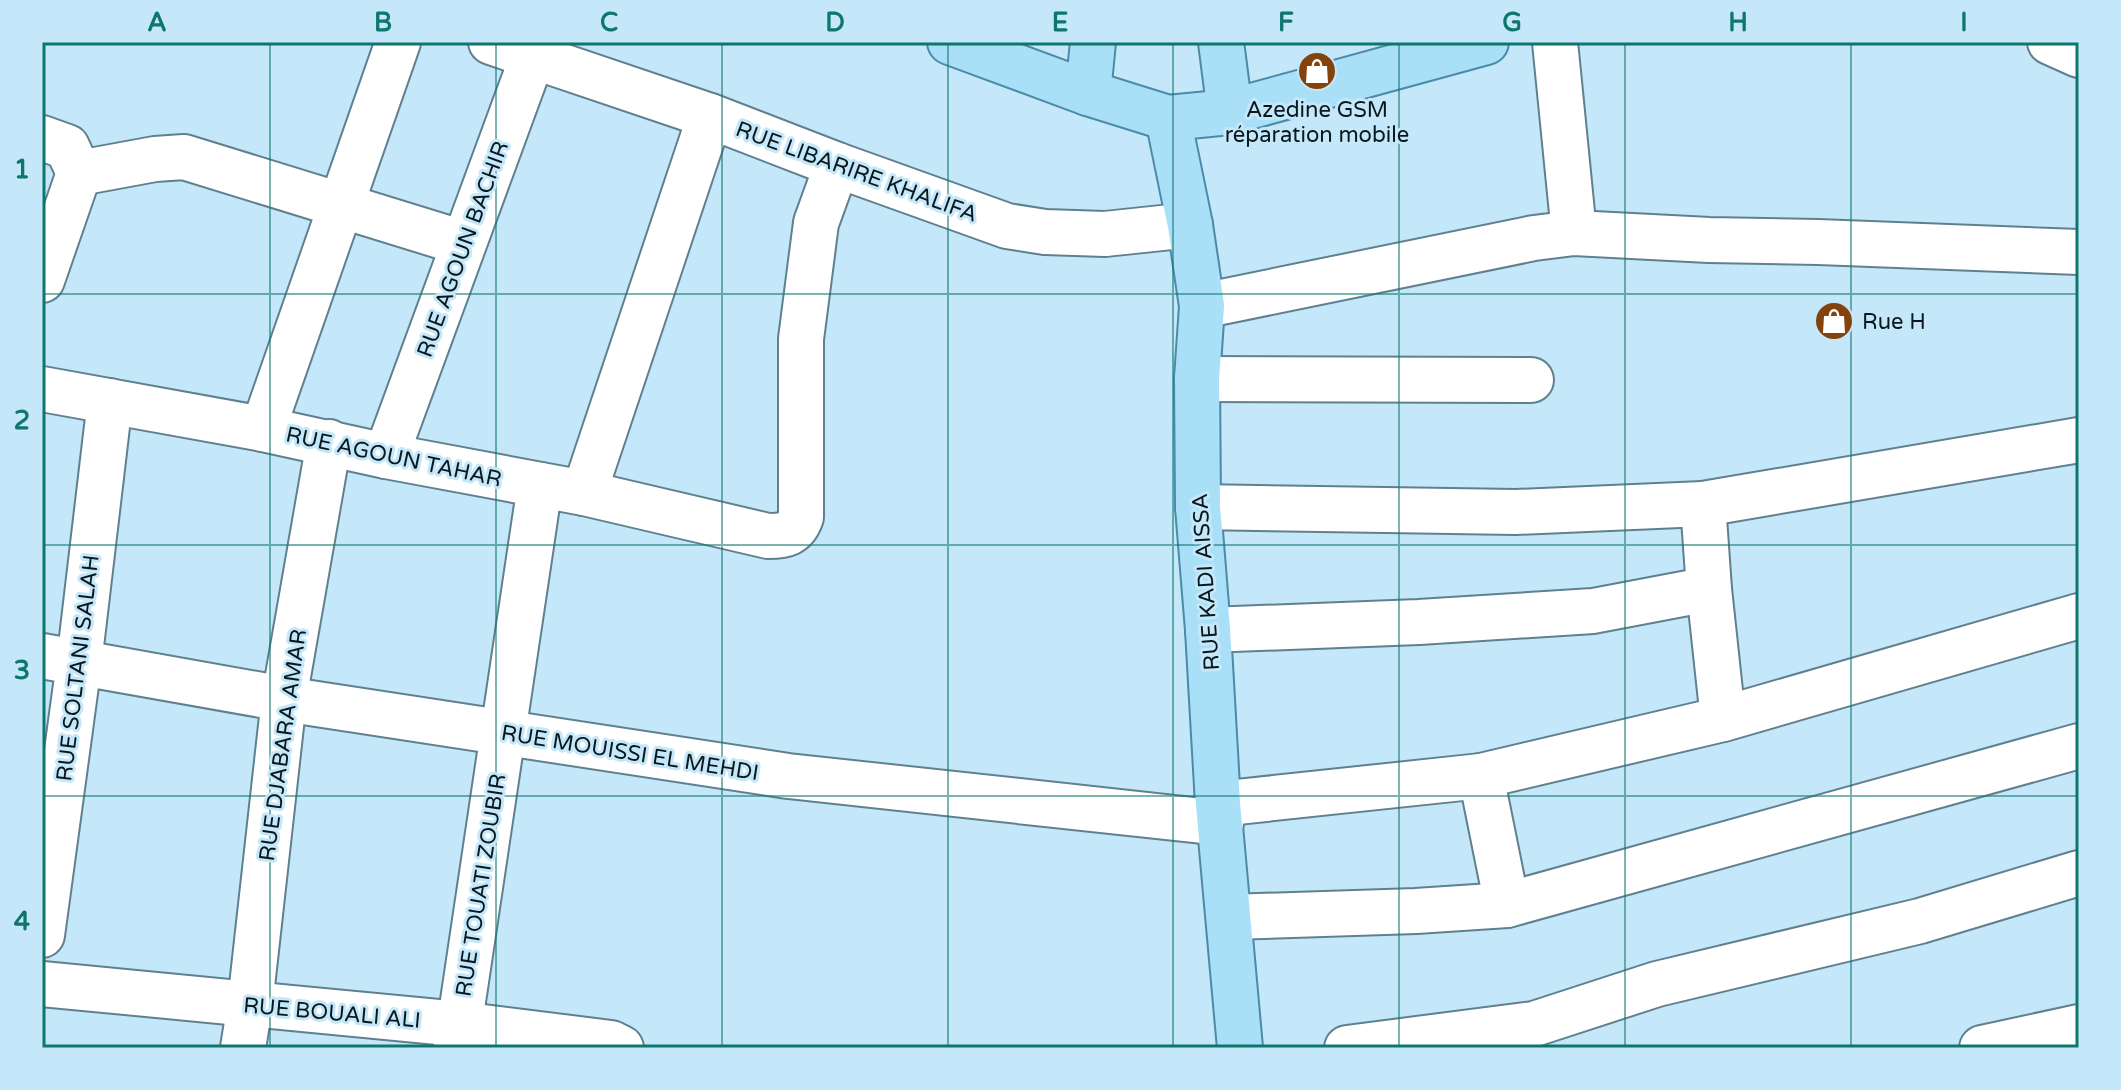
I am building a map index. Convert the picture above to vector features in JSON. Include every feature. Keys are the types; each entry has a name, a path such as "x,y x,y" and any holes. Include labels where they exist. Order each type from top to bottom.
{"main road":[{"path":"950,42 1088,93 1168,118 1230,112 1486,42"},
{"path":"1088,93 1093,42"},
{"path":"1221,42 1230,112"},
{"name":"RUE KADI AISSA","path":"1168,118 1190,225 1202,306 1197,379 1198,507 1219,814 1240,1048"}],"street":[{"path":"263,429 398,42"},
{"name":"RUE LIBARIRE KHALIFA","path":"491,42 536,49 837,165 1007,226 1045,232 1105,234 1190,225"},
{"path":"1555,42 1574,233"},
{"path":"2050,42 2079,55"},
{"name":"RUE AGOUN BACHIR","path":"386,456 536,49"},
{"path":"584,493 710,116"},
{"path":"42,138 67,147 79,173 42,280"},
{"path":"79,173 184,157 463,243"},
{"name":"RUE AGOUN TAHAR","path":"42,389 329,442 386,456 584,493 768,536 784,536 793,531 801,517 801,339 816,223 837,165"},
{"path":"1202,306 1534,238 1574,233 2079,252"},
{"path":"1197,379 1531,380"},
{"name":"RUE SOLTANI SALAH","path":"42,935 61,660 110,401"},
{"path":"1198,507 1516,512 1703,504 2079,440"},
{"name":"RUE DJABARA AMAR","path":"243,1048 284,699 329,442"},
{"name":"RUE TOUATI ZOUBIR","path":"457,1036 540,485"},
{"path":"1703,504 1723,719"},
{"path":"1208,630 1419,622 1593,611 1709,589"},
{"name":"RUE MOUISSI EL MEHDI","path":"61,660 284,699 788,776 1219,814 1481,776 1723,719 2077,624"},
{"path":"1229,917 1507,905 2079,746"},
{"path":"1481,776 1507,905"},
{"path":"1347,1048 1536,1036 1657,984 1920,921 2079,873"},
{"name":"RUE BOUALI ALI","path":"42,984 250,1004 457,1036 611,1043 621,1048"},
{"path":"1982,1048 2079,1027"}],"place":[{"name":"Azedine GSM réparation mobile","path":"1317,71"},
{"name":"Rue H","path":"1834,321"}]}
